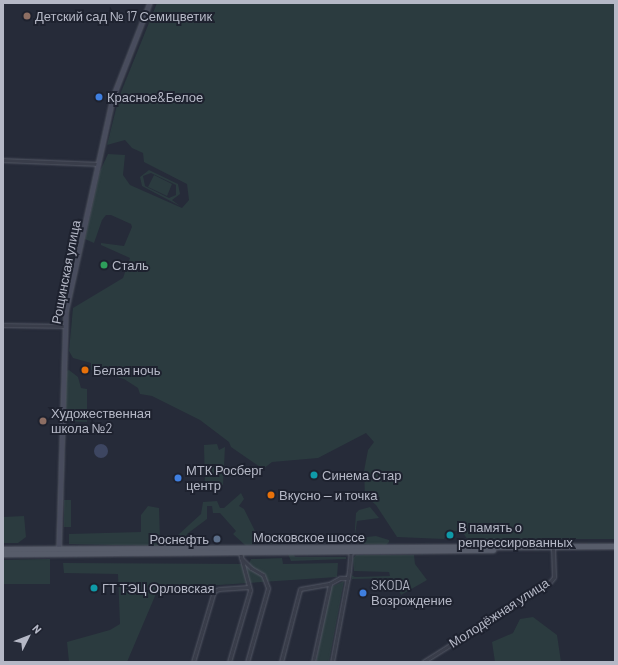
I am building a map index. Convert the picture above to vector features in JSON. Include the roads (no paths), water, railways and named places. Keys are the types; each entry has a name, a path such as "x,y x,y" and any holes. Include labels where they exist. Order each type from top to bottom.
{"main road":[{"name":"Рощинская улица","path":"59,554 65,326 68,297 98,164 118,85 150,3"},
{"name":"Московское шоссе","path":"3,549 351,550 615,548"},
{"name":"Московское шоссе","path":"3,554 241,555 351,550"}],"street":[{"path":"3,160 98,164"},
{"path":"3,325 65,326"},
{"name":"Молодёжная улица","path":"423,662 550,582 554,577 553,548"},
{"path":"332,662 348,578 351,550"},
{"path":"229,662 249,594 249,587 241,555"},
{"path":"241,555 265,578 267,591 247,662"},
{"path":"281,662 300,589 306,586 330,584 340,578 348,578"},
{"path":"313,662 330,584"},
{"path":"194,662 215,590 249,587"}],"water":[{"path":"101,444 106,446 108,451 106,456 101,458 96,456 94,451 96,446"}],"place":[{"name":"Детский сад № 17 Семицветик","path":"27,16"},
{"name":"Красное&Белое","path":"99,97"},
{"name":"Сталь","path":"104,265"},
{"name":"Белая ночь","path":"85,370"},
{"name":"Художественная школа №2","path":"43,421"},
{"name":"Синема Стар","path":"314,475"},
{"name":"МТК Росберг центр","path":"178,478"},
{"name":"Вкусно — и точка","path":"271,495"},
{"name":"В память о репрессированных","path":"450,535"},
{"name":"Роснефть","path":"217,539"},
{"name":"ГТ ТЭЦ Орловская","path":"94,588"},
{"name":"SKODA Возрождение","path":"363,593"}]}
